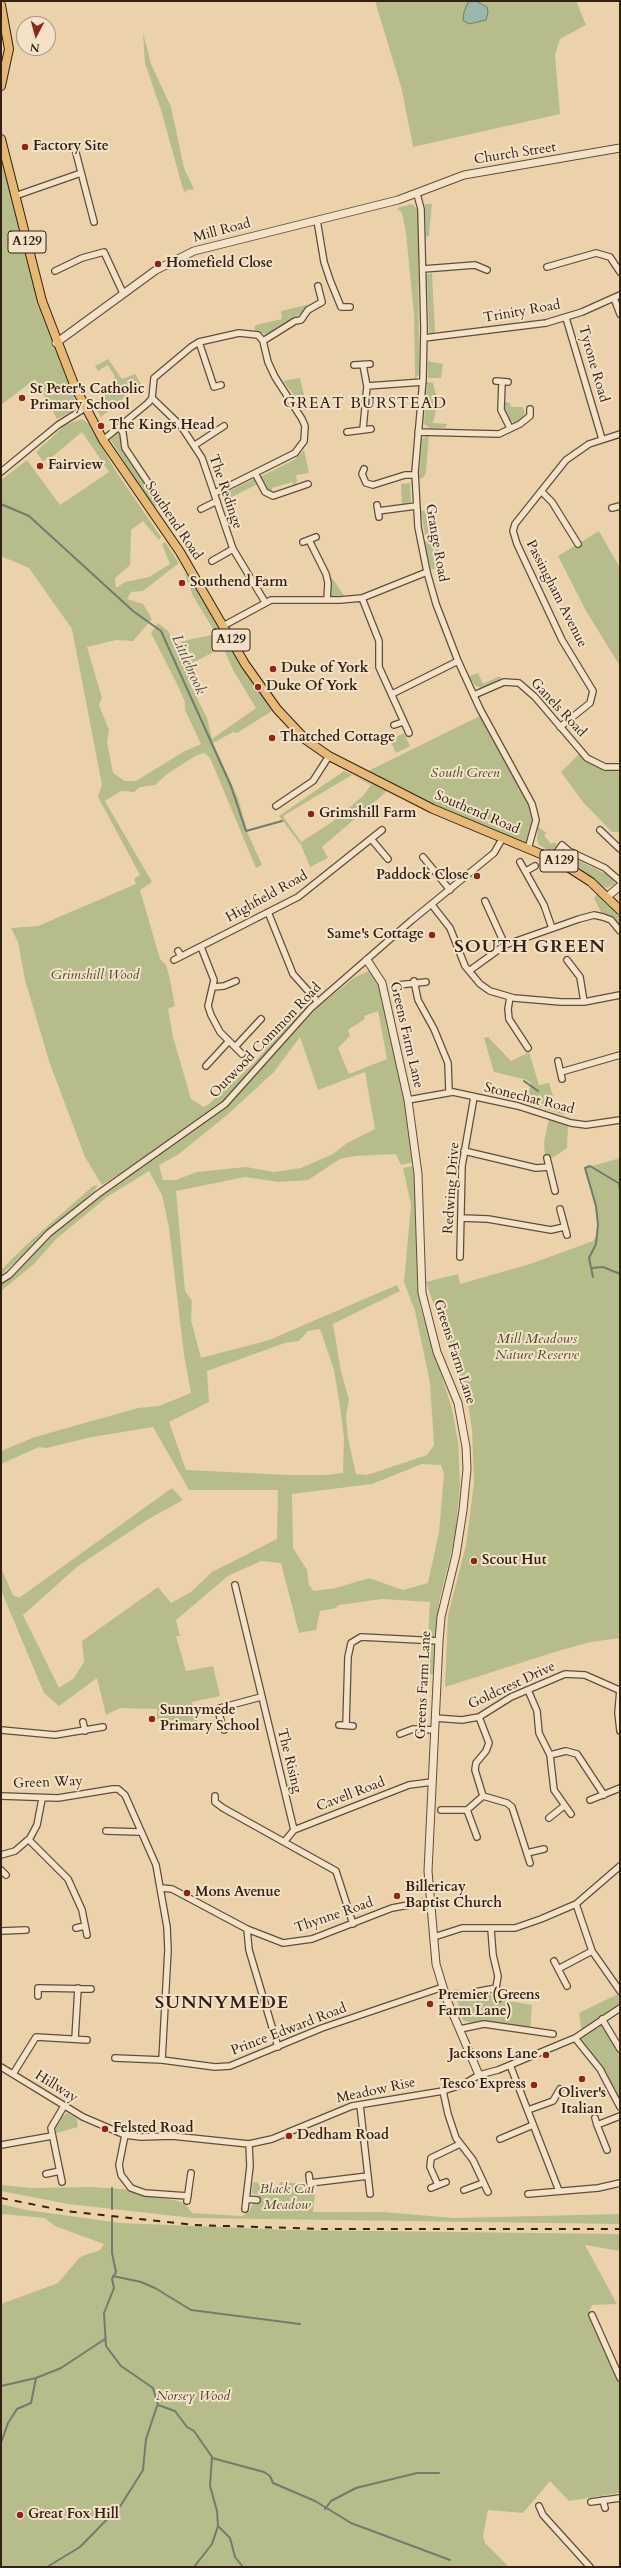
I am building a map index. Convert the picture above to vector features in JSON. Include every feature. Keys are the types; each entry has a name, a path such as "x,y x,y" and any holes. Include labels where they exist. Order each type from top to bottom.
{"main road":[{"path":"1,5 8,49 1,86"},
{"name":"Southend Road","path":"1,139 42,301 56,343 85,408 103,440 180,552 222,626 277,709 306,740 329,756 433,810 575,870 608,896 620,910"}],"street":[{"name":"Church Street","path":"417,194 464,175 552,162 620,148"},
{"path":"75,149 94,222"},
{"path":"15,196 81,173"},
{"name":"Mill Road","path":"56,343 156,270 194,251 417,194"},
{"name":"Grange Road","path":"417,194 421,209 424,338 423,382 415,476 416,506 427,572 436,604 458,661 474,695 532,804 536,820 528,849"},
{"path":"318,220 324,262 330,280 341,308 350,307"},
{"path":"55,271 87,256 104,252 123,293"},
{"path":"547,267 596,253 610,257 620,272"},
{"path":"423,269 475,265 487,270"},
{"path":"263,341 296,321 301,320 308,310 322,302 318,286"},
{"path":"617,296 620,314"},
{"name":"Trinity Road","path":"424,338 529,326 566,318 617,296"},
{"name":"Tyrone Road","path":"566,318 602,439"},
{"path":"103,440 152,398 154,378 199,342 249,333 258,335 263,341 268,362 302,420 304,441 295,453 215,493"},
{"path":"199,342 214,387 220,385"},
{"path":"354,365 370,364"},
{"path":"363,365 367,386 363,429"},
{"path":"367,386 423,382"},
{"path":"502,382 501,410 510,428"},
{"name":"The Redinge","path":"152,398 181,426 195,445 208,471 233,549 265,602"},
{"path":"1,472 58,424 85,408"},
{"path":"418,432 499,434 520,424 530,416 530,409"},
{"path":"195,445 224,426"},
{"path":"119,427 123,434 125,448 161,502"},
{"path":"347,432 371,428"},
{"name":"Passingham Avenue","path":"560,727 590,703 593,691 562,640 514,537 515,524 540,491 574,453 602,439 620,434"},
{"path":"364,469 362,474 366,483 373,485 405,476 415,476"},
{"path":"255,473 265,492 273,496 308,484"},
{"path":"540,491 552,502 578,544"},
{"path":"201,509 217,502"},
{"path":"377,504 378,514 416,506"},
{"path":"612,508 620,506"},
{"path":"303,542 316,537"},
{"path":"309,540 326,574 328,583 327,600"},
{"path":"212,561 233,549"},
{"path":"222,626 265,602 287,599 327,600 362,598 427,572"},
{"path":"362,598 379,641 379,667 409,733"},
{"path":"392,694 458,661"},
{"name":"Ganels Road","path":"474,695 504,682 519,683 531,692 593,763 605,767 620,767"},
{"path":"394,725 403,722"},
{"path":"276,806 313,781 329,756"},
{"name":"Highfield Road","path":"174,960 180,954 202,947 309,889 372,840 382,830"},
{"path":"600,830 620,849"},
{"name":"Outwood Common Road","path":"1,1280 10,1275 50,1233 98,1194 225,1104 318,1002 494,853 502,839"},
{"path":"372,840 388,859"},
{"path":"552,859 562,845 568,852 605,868 620,881"},
{"path":"423,857 450,890"},
{"path":"520,862 544,905 552,928"},
{"path":"526,871 535,866"},
{"path":"608,896 620,886"},
{"path":"485,901 505,945"},
{"path":"432,905 450,928 461,958 469,972 490,991 510,997 584,1002 620,995"},
{"path":"268,912 293,974 318,1002"},
{"path":"469,972 505,945 530,938 552,928 594,916 611,920 620,932"},
{"path":"202,947 214,980 210,996 209,1010 214,1022 229,1041 242,1054"},
{"name":"Greens Farm Lane","path":"367,960 382,983 408,1100 418,1174 422,1293 437,1352 458,1404 466,1447 467,1469 463,1510 456,1555 442,1617 439,1641 428,1851 436,1964 443,1987 479,2075"},
{"path":"567,960 580,977 584,1002"},
{"path":"213,987 224,986 236,981"},
{"path":"398,985 414,981 426,982"},
{"path":"414,981 418,1000 434,1029 448,1063 449,1092"},
{"path":"510,997 508,1009 509,1018 528,1048"},
{"path":"235,1047 261,1019"},
{"path":"206,1066 229,1041"},
{"path":"561,1072 620,1055"},
{"path":"558,1061 562,1079"},
{"name":"Stonechat Road","path":"408,1100 449,1092 518,1106 570,1123 586,1125 620,1120"},
{"name":"Redwing Drive","path":"460,1257 464,1151 474,1097"},
{"path":"464,1151 536,1168 548,1167"},
{"path":"547,1158 555,1191"},
{"path":"560,1209 567,1235"},
{"path":"461,1218 488,1219 551,1230 564,1227"},
{"name":"The Rising","path":"235,1585 294,1830"},
{"path":"346,1726 348,1656 351,1643 361,1637 439,1641"},
{"name":"Goldcrest Drive","path":"436,1718 462,1720 479,1717 500,1703 565,1674 575,1674 620,1689"},
{"path":"620,1689 620,1732"},
{"path":"528,1690 537,1711 539,1733 550,1755 554,1790 571,1814"},
{"path":"224,1730 218,1711 220,1708 262,1697"},
{"path":"479,1717 489,1743 486,1751 476,1763 475,1770 483,1796"},
{"path":"83,1722 85,1731"},
{"path":"339,1725 353,1726"},
{"path":"1,1730 42,1735 85,1731 103,1727"},
{"path":"400,1734 413,1729 435,1730"},
{"path":"550,1755 566,1751 577,1754 604,1795"},
{"name":"Cavell Road","path":"284,1842 294,1830 409,1785 432,1782"},
{"path":"590,1800 620,1788"},
{"name":"Green Way","path":"1,1796 42,1799 79,1796 118,1789 125,1795 140,1832"},
{"path":"215,1796 217,1805 336,1871 353,1924"},
{"path":"441,1810 467,1810 483,1796"},
{"path":"483,1796 507,1803 512,1807 530,1863"},
{"path":"1,1855 15,1851 29,1840 37,1825 42,1799"},
{"path":"549,1818 564,1806"},
{"path":"467,1810 477,1837"},
{"path":"106,1830 140,1832 153,1858 160,1888 168,1936 162,2060"},
{"path":"29,1840 68,1879 82,1910 87,1935"},
{"path":"527,1853 544,1849"},
{"path":"434,1938 462,1928 478,1927 491,1930 515,1928 576,1904 620,1866"},
{"path":"1,1870 6,1875"},
{"name":"Thynne Road","path":"160,1888 172,1889 272,1941 295,1943 353,1924 392,1908 431,1901"},
{"path":"576,1904 592,1951 620,1991"},
{"path":"76,1928 85,1926"},
{"path":"247,1929 249,1950 278,2047"},
{"path":"1,1931 26,1930"},
{"path":"491,1930 498,1976 496,1988 498,1999"},
{"path":"558,1969 592,1951"},
{"path":"554,1961 567,1986"},
{"name":"Prince Edward Road","path":"115,2058 162,2060 224,2067 336,2024 443,1987"},
{"path":"38,1996 38,1988 90,1989"},
{"path":"74,2039 78,1988"},
{"path":"475,1992 496,1988"},
{"name":"Meadow Rise","path":"100,2125 125,2135 141,2137 172,2136 249,2144 268,2140 333,2112 360,2105 444,2091 464,2084 479,2075 510,2066 575,2038 620,2008"},
{"path":"602,2019 620,2049"},
{"path":"460,2029 484,2024 553,2034"},
{"path":"13,2074 36,2037 87,2040"},
{"path":"575,2038 600,2069 620,2107"},
{"path":"510,2066 559,2191"},
{"name":"Hillway","path":"1,2067 64,2106 100,2125"},
{"path":"528,2110 553,2101 560,2089"},
{"path":"444,2091 448,2114 460,2144 473,2160 488,2192"},
{"path":"360,2105 370,2194"},
{"path":"62,2182 52,2136 53,2124 64,2106"},
{"path":"598,2124 620,2116"},
{"path":"595,2118 607,2150"},
{"path":"500,2139 533,2126"},
{"path":"125,2135 119,2165 121,2175 131,2188 145,2193 188,2198 191,2173"},
{"path":"1,2145 52,2136"},
{"path":"245,2209 250,2166 249,2144"},
{"path":"438,2185 430,2167 431,2158 460,2144"},
{"path":"46,2174 60,2171"},
{"path":"309,2175 311,2191"},
{"path":"310,2183 368,2176"},
{"path":"431,2188 446,2182"},
{"path":"464,2190 483,2183"},
{"path":"528,2194 598,2188 620,2183"},
{"path":"246,2199 257,2200"},
{"path":"592,2315 620,2378"},
{"path":"591,2502 620,2498"},
{"path":"603,2500 605,2508"},
{"path":"539,2506 543,2515 590,2567"}],"green space":[{"path":"375,1 576,1 586,25 560,39 555,55 560,114 413,147 402,90"},
{"path":"143,33 151,64 171,107 184,168 194,189 186,190 187,194 183,189 161,110 145,63"},
{"path":"1,160 44,312 43,316 76,403 71,412 57,419 35,379 1,405"},
{"path":"412,204 418,210 419,374 415,379 414,315 406,233 402,213 397,208"},
{"path":"425,204 432,204 429,236 426,237"},
{"path":"432,273 435,333 429,333 427,275"},
{"path":"307,305 308,309 265,334 256,331 254,328 256,325 282,319 281,311"},
{"path":"108,359 122,379 135,374 141,384 101,417 92,402 102,398 100,393 115,377 108,365 98,371 95,366"},
{"path":"428,361 443,364 441,378 428,378"},
{"path":"300,378 307,408 305,410 283,381"},
{"path":"427,382 433,383 438,401 433,423 447,424 445,428 430,428 424,424"},
{"path":"505,402 510,403 511,407 523,407 525,414 521,420 515,423 507,419"},
{"name":"Grimshill Wood","path":"82,419 88,423 117,473 161,537 159,540 143,521 131,530 130,565 115,578 116,588 125,582 149,577 170,564 162,544 165,542 179,563 143,591 131,592 127,599 143,604 152,619 133,641 116,640 87,647 102,698 99,705 109,730 107,742 113,773 125,781 136,781 183,752 201,744 185,710 185,702 176,682 151,633 158,623 168,631 175,645 183,641 216,634 193,596 184,572 197,587 272,711 237,733 233,732 213,743 238,798 248,834 262,865 256,868 210,758 205,753 197,755 167,774 155,785 140,787 134,792 121,791 105,801 152,882 140,890 160,959 166,965 169,975 175,1006 168,1009 173,1037 191,1099 204,1107 209,1104 253,1064 303,1007 318,1002 225,1105 244,1088 318,1007 355,977 369,971 372,972 381,986 393,1049 405,1099 413,1162 401,1165 396,1154 355,1156 340,1159 308,1180 279,1182 245,1177 176,1191 185,1291 192,1301 191,1320 201,1358 269,1340 397,1285 400,1291 333,1324 341,1371 349,1400 346,1415 348,1438 356,1474 367,1475 427,1455 434,1445 430,1383 415,1311 404,1282 411,1205 403,1168 413,1166 417,1195 417,1284 420,1306 452,1409 458,1442 460,1484 455,1537 439,1602 433,1674 426,1675 430,1602 382,1599 339,1605 336,1608 320,1611 316,1630 299,1633 281,1563 261,1561 228,1576 176,1620 180,1636 176,1636 186,1671 213,1666 220,1696 192,1702 200,1730 194,1722 157,1719 157,1709 120,1708 106,1715 97,1678 59,1706 44,1693 1,1590 1,1568 13,1595 19,1598 172,1488 183,1500 147,1520 78,1566 23,1615 59,1688 74,1678 84,1662 82,1641 158,1587 171,1603 191,1592 212,1572 277,1539 278,1490 189,1490 153,1427 92,1437 46,1448 39,1447 1,1464 1,1451 35,1437 138,1408 159,1406 191,1393 184,1355 169,1228 162,1195 149,1171 107,1197 56,1239 34,1264 1,1291 1,1283 53,1233 156,1150 102,1185 85,1157 50,1064 25,980 18,942 11,928 38,926 136,884 134,879 140,875 98,797 102,785 72,629 29,568 1,556 1,480 27,460 60,505 109,472 82,432 52,457 43,461 36,452 65,425","holes":["223,647 233,670 256,708 212,739 207,718 189,682 189,675 185,667","378,1011 387,1059 349,1074 338,1048 350,1036 348,1030 365,1019 364,1016","300,1037 318,1090 365,1072 375,1129 347,1143 333,1154 301,1168 274,1172 246,1167 197,1172 176,1180 163,1180 159,1165 179,1154 227,1115 274,1072","320,1329 334,1370 340,1407 344,1438 343,1473 326,1475 288,1475 186,1470 169,1422 209,1402 207,1371 285,1343 299,1341 308,1331","422,1464 441,1465 444,1474 439,1532 428,1583 403,1590 369,1578 336,1588 314,1591 309,1585 307,1570 293,1548 292,1494 372,1484"]},
{"path":"117,432 120,436 121,448 158,504 154,508 110,439"},
{"path":"429,435 426,472 424,477 419,479 422,439"},
{"path":"304,450 309,473 296,475 297,481 294,486 292,482 272,488 273,493 267,491 260,477 294,460"},
{"path":"254,479 258,484 222,502 225,493"},
{"path":"410,483 411,502 402,504 401,484"},
{"path":"430,510 434,530 425,535 421,511"},
{"path":"599,531 620,568 620,666 586,611 558,556"},
{"path":"435,538 443,565 431,570 425,541"},
{"path":"329,574 335,582 344,596 329,597"},
{"path":"478,673 483,684 500,676 501,679 482,688 476,686 471,680 470,676"},
{"name":"South Green","path":"484,714 520,781 536,820 528,849 364,773"},
{"path":"404,733 410,746 396,753 390,740"},
{"path":"579,754 593,765 603,769 620,769 620,832 612,832 583,802 561,772"},
{"path":"344,771 387,791 322,847 328,858 310,867 301,845 279,816","holes":["352,775 371,785 363,796 332,822 301,842 283,816"]},
{"path":"538,827 547,833 544,835 551,844 555,842 557,846 551,852 539,845 537,840"},
{"path":"561,852 604,873 613,879 615,884 607,888 601,886 572,862 559,855"},
{"path":"598,893 620,916 620,929 609,916 601,912 594,898"},
{"path":"488,1037 511,1061 529,1052 539,1085 549,1083 556,1106 562,1109 565,1115 527,1103 531,1083 527,1080 494,1072 484,1038"},
{"path":"549,1119 568,1126 567,1148 554,1157 545,1159 544,1142"},
{"name":"Mill Meadows Nature Reserve","path":"620,1158 620,1638 591,1642 558,1651 445,1687 448,1615 466,1545 474,1483 472,1430 468,1404 426,1282 458,1274 460,1284 530,1264 593,1241 598,1234 596,1206 585,1168"},
{"path":"98,1185 95,1190 1,1275 1,1270 26,1245 93,1186"},
{"path":"496,1988 498,1999 532,2005 530,2031 463,2021 454,1989 475,1992"},
{"path":"620,1993 620,2008 602,2019 620,2049 620,2107 607,2082 575,2038 582,2033 579,2013"},
{"path":"67,2113 77,2119 78,2127 56,2133 55,2123"},
{"name":"Black Cat Meadow","path":"253,2182 279,2186 280,2182 307,2184 308,2192 315,2193 313,2212 383,2212 454,2218 620,2214 620,2224 193,2218 68,2204 1,2191 1,2185 31,2188 91,2187 135,2190 145,2196 175,2200 185,2204 192,2213 241,2216 249,2212 253,2203 259,2204 260,2196 252,2193"},
{"name":"Norsey Wood","path":"1,2204 27,2210 120,2223 291,2230 620,2234 620,2251 585,2245 617,2304 592,2305 589,2312 620,2384 620,2493 569,2501 550,2481 523,2513 488,2510 483,2536 485,2543 509,2567 1,2567 1,2304 58,2283 80,2257 100,2250 104,2244 55,2226 45,2218 1,2214"}],"shaded area":[{"path":"476,1 487,7 488,12 486,20 469,24 463,20 464,12 468,2"}],"waterway":[{"name":"Littlebrook","path":"1,504 29,516 133,611 161,631 231,786 246,831 282,821"},
{"path":"524,1081 538,1091"},
{"path":"593,1277 589,1258 596,1244 598,1225 596,1206 585,1168 590,1166 620,1184"},
{"path":"619,1184 620,1191"},
{"path":"592,1268 603,1267 620,1274"},
{"path":"112,2188 112,2209"},
{"path":"112,2217 112,2253 116,2272 112,2279 114,2288 104,2313 106,2346 121,2366 153,2388 158,2405 175,2411 187,2427 194,2431 212,2457 210,2486 217,2511 218,2526 212,2544 194,2567"},
{"path":"113,2276 141,2282 155,2288 191,2310 300,2324"},
{"path":"1,2386 36,2378 61,2368 105,2339"},
{"path":"1,2443 8,2423 17,2409 31,2403 36,2378"},
{"path":"47,2567 80,2547 121,2505 143,2470 146,2439 157,2406"},
{"path":"212,2458 264,2472 270,2476 273,2483 315,2501 351,2523 450,2560"},
{"path":"325,2509 331,2501 356,2488 417,2473 439,2473"},
{"path":"219,2527 230,2538 235,2557 243,2567"}],"railway":[{"path":"1,2198 66,2211 194,2225 325,2229 620,2229"}],"place":[{"name":"Factory Site","path":"25,147"},
{"name":"Homefield Close","path":"158,264"},
{"name":"St Peter's Catholic Primary School","path":"22,398"},
{"name":"The Kings Head","path":"101,426"},
{"name":"Fairview","path":"40,466"},
{"name":"Southend Farm","path":"182,583"},
{"name":"Duke of York","path":"273,669"},
{"name":"Duke Of York","path":"258,687"},
{"name":"Thatched Cottage","path":"272,738"},
{"name":"Grimshill Farm","path":"311,814"},
{"name":"Paddock Close","path":"477,876"},
{"name":"Same's Cottage","path":"432,935"},
{"name":"Scout Hut","path":"474,1561"},
{"name":"Sunnymede Primary School","path":"152,1719"},
{"name":"Mons Avenue","path":"187,1893"},
{"name":"Billericay Baptist Church","path":"397,1896"},
{"name":"Premier (Greens Farm Lane)","path":"430,2004"},
{"name":"Jacksons Lane","path":"546,2055"},
{"name":"Oliver's Italian","path":"582,2079"},
{"name":"Tesco Express","path":"534,2085"},
{"name":"Felsted Road","path":"105,2129"},
{"name":"Dedham Road","path":"289,2136"},
{"name":"Great Fox Hill","path":"20,2515"}],"district":[{"name":"GREAT BURSTEAD","path":"365,404"},
{"name":"SOUTH GREEN","path":"530,948"},
{"name":"SUNNYMEDE","path":"222,2004"}]}
